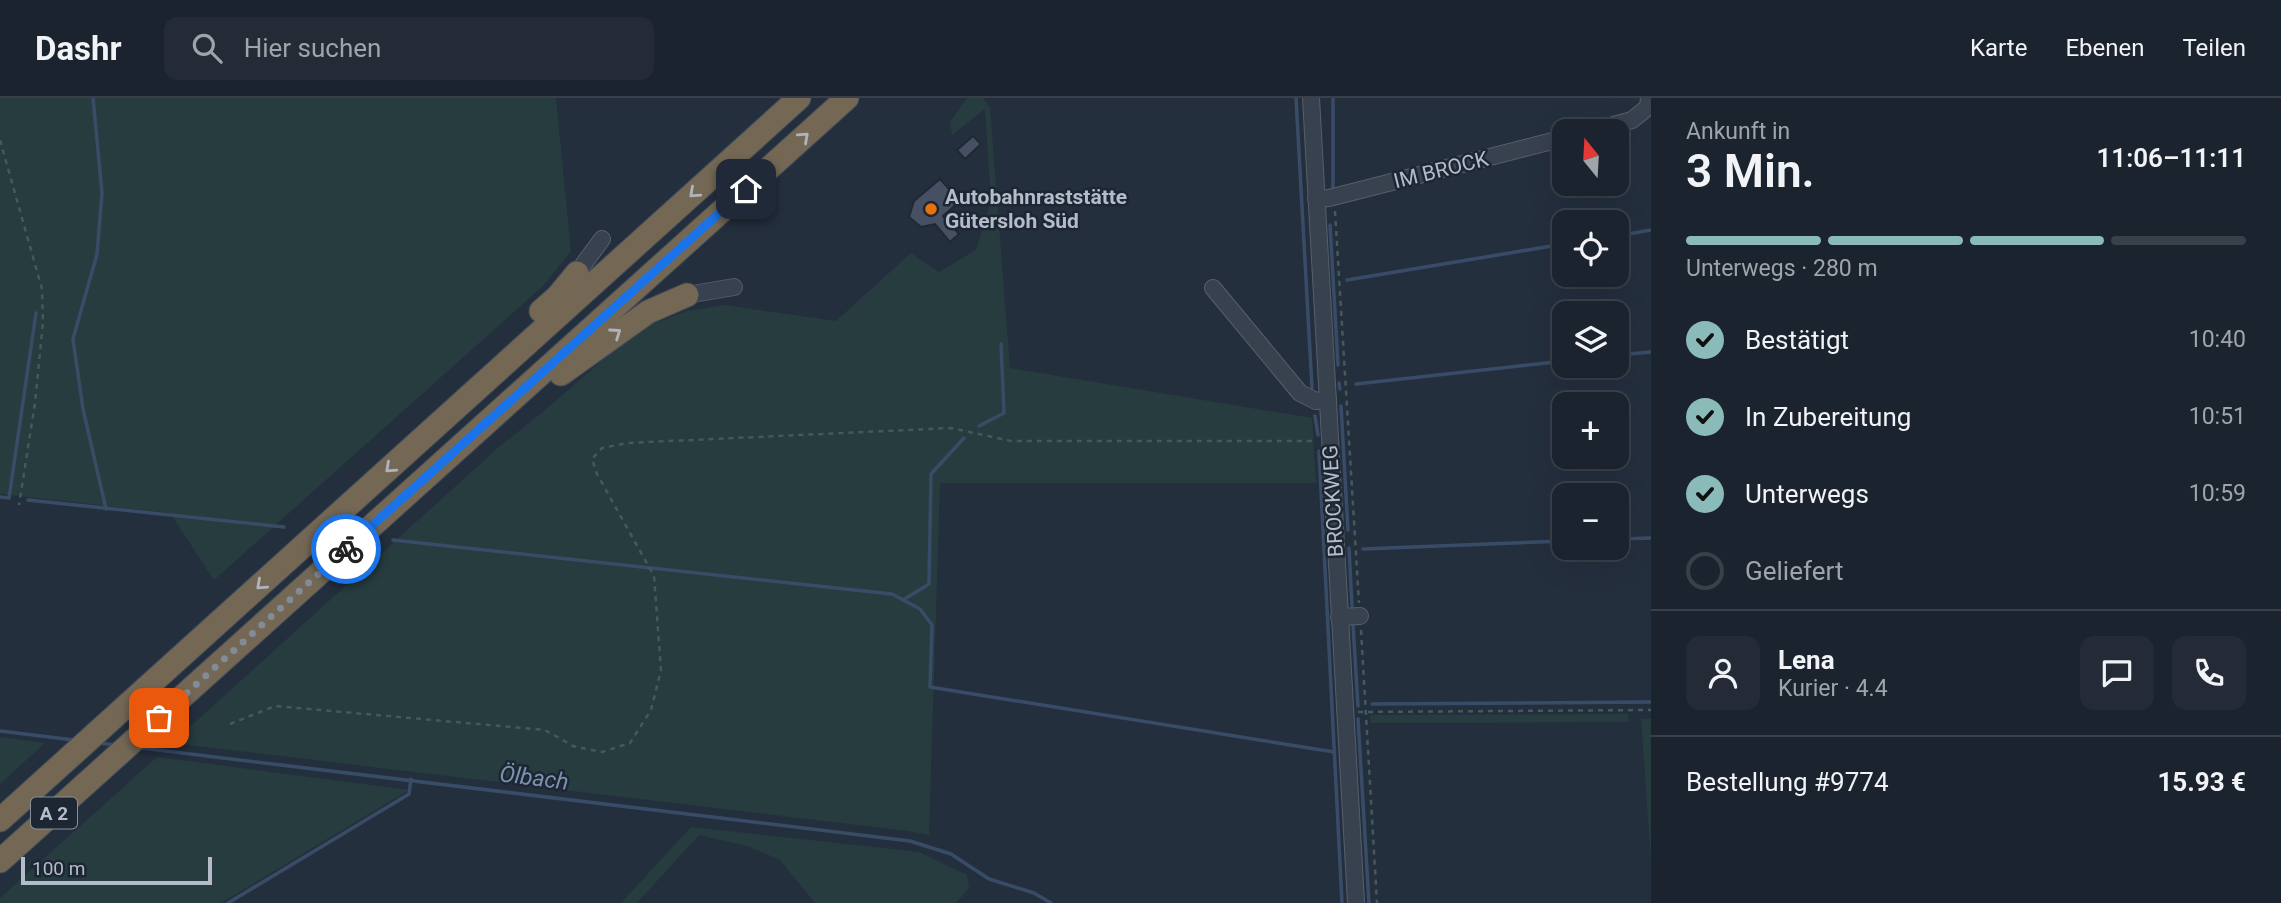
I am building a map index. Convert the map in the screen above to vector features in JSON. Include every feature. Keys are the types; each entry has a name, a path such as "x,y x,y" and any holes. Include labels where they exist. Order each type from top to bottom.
{"highway":[{"name":"A 2","path":"0,820 799,98"},
{"name":"A 2","path":"0,862 847,98"},
{"path":"441,422 479,371 558,296 577,273"},
{"path":"462,445 502,419 633,321 691,294"}],"street":[{"name":"BROCKWEG","path":"1311,98 1323,199 1328,400 1356,903"},
{"path":"1629,121 1648,107 1649,98"},
{"name":"IM BROCK","path":"1323,199 1552,141"},
{"path":"577,273 602,239"},
{"path":"691,294 729,285"},
{"path":"1213,288 1300,393 1316,401 1328,400"},
{"path":"1339,617 1360,616"}],"path":[{"path":"0,140 42,289 43,322 35,402 19,505"},
{"path":"1323,199 1336,215 1377,903"},
{"path":"230,724 275,706 545,730 573,746 602,752 630,743 651,709 661,670 654,576 597,474 592,459 603,448 627,443 950,428 1011,441 1330,441"},
{"path":"1344,712 1651,710"}],"green space":[{"path":"0,98 556,98 571,251 543,286 214,580 170,513 0,494"},
{"path":"967,98 983,98 990,108 1010,368 1312,418 1316,483 940,483 929,835 172,743 500,446 627,339 650,325 687,311 724,305 836,321 911,253 939,272 976,250 991,200 985,109 952,135 950,122"},
{"path":"1628,714 1628,722 1371,723 1370,715"},
{"path":"1641,719 1651,719 1651,859"},
{"path":"0,737 45,743 0,784"},
{"path":"157,757 409,790 221,903 0,903 0,898"},
{"path":"691,827 919,852 967,875 969,888 956,903 815,903 780,860 747,846 699,835 637,903 621,903"}],"building":[{"path":"973,136 981,144 965,159 957,150"},
{"name":"Autobahnraststätte Gütersloh Süd","path":"940,179 960,201 943,216 959,234 950,242 935,224 921,227 909,217 914,201"}],"waterway":[{"path":"93,98 102,193 97,254 73,339 83,409 106,509"},
{"path":"1296,98 1312,388"},
{"path":"1333,98 1333,188"},
{"path":"1330,225 1338,365"},
{"path":"1629,234 1651,230"},
{"path":"1347,280 1552,246"},
{"path":"9,498 36,313"},
{"path":"979,426 1004,413 1001,344"},
{"path":"1629,354 1651,352"},
{"path":"1356,384 1552,362"},
{"path":"1339,383 1340,389"},
{"path":"1341,406 1348,530"},
{"path":"1315,416 1318,435"},
{"path":"903,600 929,584 931,474 964,438"},
{"path":"1319,451 1342,903"},
{"path":"0,497 9,498"},
{"path":"28,500 284,527"},
{"path":"1629,539 1651,538"},
{"path":"393,540 892,594 920,609 932,625 930,687 1334,752"},
{"path":"1363,549 1552,541"},
{"path":"1349,548 1352,606"},
{"path":"1353,625 1358,706"},
{"path":"1372,704 1651,702"},
{"path":"1358,719 1369,903"},
{"name":"Ölbach","path":"0,731 74,740"},
{"name":"Ölbach","path":"99,743 116,745"},
{"name":"Ölbach","path":"141,748 910,841 951,854 989,879 1034,893 1051,903"},
{"path":"228,903 409,794 411,779"}],"way so far":[{"path":"159,718 346,549"}],"place":[{"name":"Autobahnraststätte Gütersloh Süd","path":"931,209"}],"route":[{"path":"346,549 746,189"}]}
